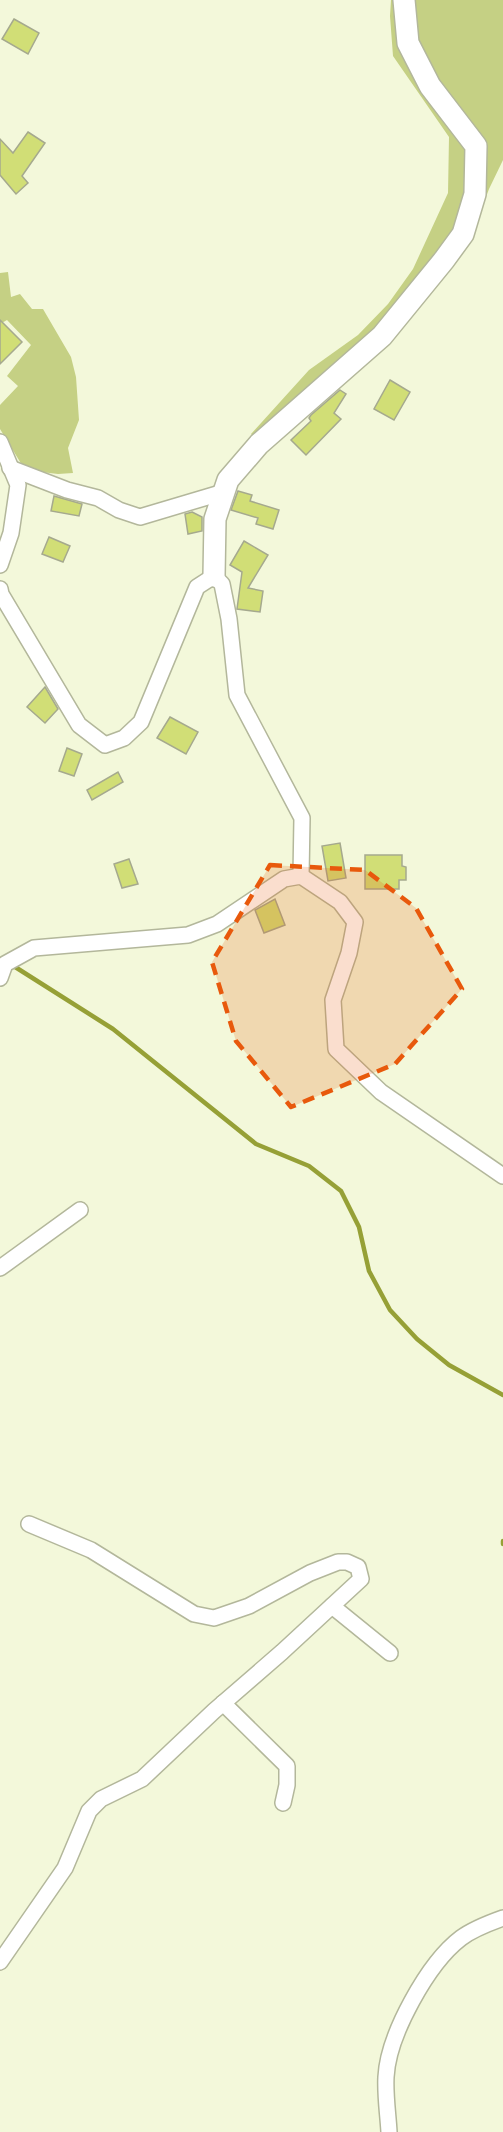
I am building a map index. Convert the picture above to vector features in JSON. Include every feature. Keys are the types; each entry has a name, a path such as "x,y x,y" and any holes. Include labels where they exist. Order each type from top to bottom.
{"street":[{"path":"301,876 302,818 237,694 229,619 222,584 214,576 215,519 228,480 258,444 382,336 444,260 462,234 476,194 476,146 430,86 408,43 404,0"},
{"path":"0,442 18,485 10,533 0,565"},
{"path":"10,468 67,490 98,498 119,510 140,517 224,492"},
{"path":"0,589 79,725 105,745 124,738 141,722 197,587 214,576"},
{"path":"0,978 5,964 34,948 188,935 217,924 284,879 301,876 340,902 355,922 349,953 333,1000 336,1049 381,1092 503,1176"},
{"path":"0,1268 80,1210"},
{"path":"0,1962 65,1868 89,1811 101,1799 142,1779 361,1579 358,1567 347,1562 338,1562 249,1606 214,1618 194,1614 91,1550 29,1524"},
{"path":"332,1606 390,1653"},
{"path":"223,1703 287,1766 288,1785 284,1803"},
{"path":"389,2132 386,2076 394,2040 408,2007 442,1957 461,1938 503,1918"}],"highlighted area":[{"path":"270,865 365,870 416,908 462,989 395,1064 291,1107 236,1041 212,962"}],"green space":[{"path":"391,0 503,0 503,160 489,189 470,240 259,444 251,434 309,370 358,335 388,304 413,269 448,193 449,137 393,56"},
{"path":"8,272 11,297 20,294 32,309 43,309 71,357 76,377 79,420 68,448 73,473 58,474 25,470 0,429 0,405 18,386 7,376 31,345 7,320 0,324 0,273"}],"building":[{"path":"14,19 39,33 28,54 2,39"},
{"path":"28,132 45,143 22,176 28,183 16,194 0,175 0,139 13,153"},
{"path":"0,320 22,342 0,364"},
{"path":"390,380 410,392 394,420 374,409"},
{"path":"340,390 346,394 334,413 341,419 306,455 291,440 311,421 309,418 311,415"},
{"path":"238,491 252,495 250,501 279,510 273,529 256,524 258,518 231,510"},
{"path":"54,496 82,504 79,516 51,511"},
{"path":"192,512 202,517 202,531 188,534 185,514"},
{"path":"49,537 70,546 63,562 42,554"},
{"path":"244,541 268,555 248,588 263,591 260,612 237,609 242,572 230,565"},
{"path":"45,687 58,709 45,723 27,707"},
{"path":"170,717 198,732 186,754 157,738"},
{"path":"67,748 82,754 74,776 59,771"},
{"path":"118,772 123,782 92,800 87,790"},
{"path":"340,843 346,878 328,881 322,846"},
{"path":"365,855 402,855 402,866 406,867 406,880 399,880 399,889 365,889"},
{"path":"129,859 138,884 122,888 114,864"},
{"path":"275,899 285,925 264,933 255,910"}],"waterway":[{"path":"12,965 113,1029 256,1144 309,1166 341,1191 359,1227 369,1271 390,1310 417,1339 449,1365 503,1395"}]}
